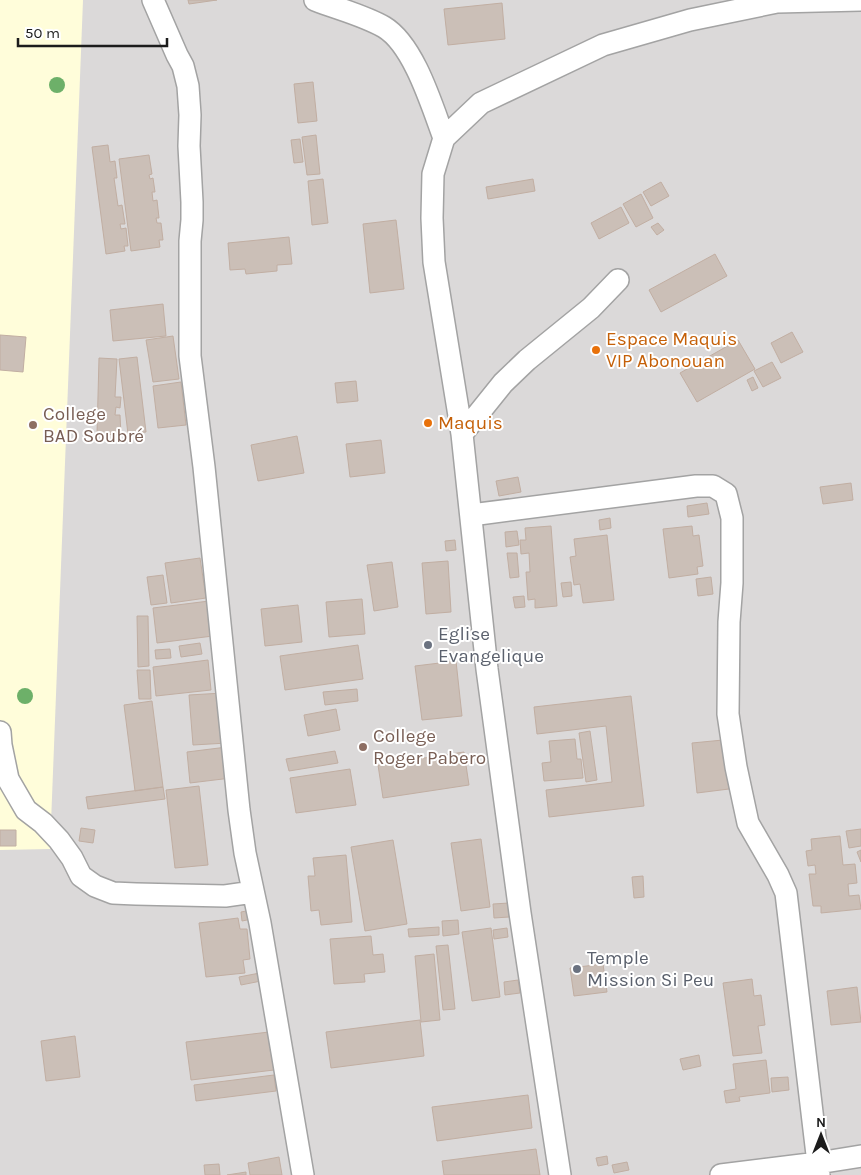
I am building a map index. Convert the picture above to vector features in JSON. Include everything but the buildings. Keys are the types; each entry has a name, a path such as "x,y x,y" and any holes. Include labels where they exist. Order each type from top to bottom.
{"street":[{"path":"153,0 176,55 183,66 188,86 192,202 190,356 204,467 239,810 245,853 261,932 303,1175"},
{"path":"315,0 359,16 384,27 395,35 409,53 444,138"},
{"path":"560,1175 519,904 487,669 462,434 434,262 433,174 444,138 481,103 603,45 690,20 777,2 861,0"},
{"path":"462,434 502,384 527,360 591,308 618,280"},
{"path":"471,515 696,486 713,486 726,494 732,518 728,714 736,767 748,823 778,875 786,893 818,1169"},
{"path":"0,732 8,779 26,810 43,823 59,840 72,858 81,876 94,886 113,893 136,894 225,896 253,892"},
{"path":"722,1175 818,1169 861,1156"}],"shaded area":[{"path":"0,0 861,0 861,1175 0,1175"},
{"name":"College BAD Soubré","path":"0,0 83,0 50,849 0,850"}],"place":[{"name":"Espace Maquis VIP Abonouan","path":"596,350"},
{"name":"Maquis","path":"428,423"},
{"name":"College BAD Soubré","path":"33,425"},
{"name":"Eglise Evangelique","path":"428,645"},
{"name":"College Roger Pabero","path":"363,747"},
{"name":"Temple Mission Si Peu","path":"577,969"}]}
